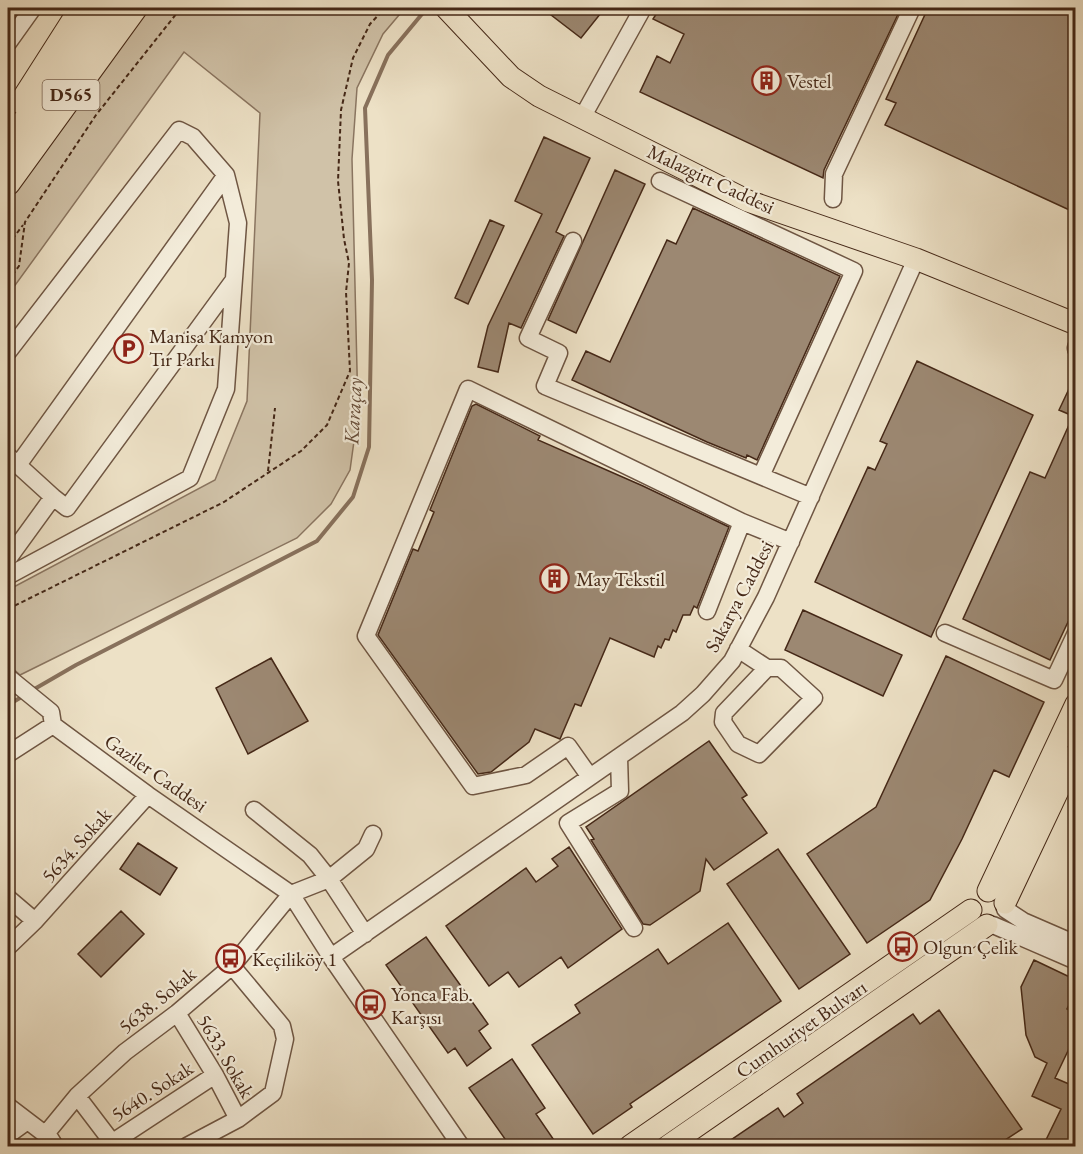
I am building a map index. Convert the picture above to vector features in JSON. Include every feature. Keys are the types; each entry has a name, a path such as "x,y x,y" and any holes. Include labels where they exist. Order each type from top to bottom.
{"highway":[{"path":"8,125 82,8"},
{"name":"D565","path":"8,144 108,8"},
{"name":"D565","path":"8,183 135,8"}],"main road":[{"name":"Malazgirt Caddesi","path":"446,8 511,77 538,96 583,116 748,201 916,259 1076,324"},
{"path":"996,911 1076,704"},
{"name":"Cumhuriyet Bulvarı","path":"668,1146 996,911 1075,756"},
{"name":"Cumhuriyet Bulvarı","path":"630,1146 971,910 976,920 996,911"}],"street":[{"path":"8,43 33,8"},
{"path":"583,116 643,8"},
{"path":"833,199 834,174 912,8"},
{"path":"8,352 179,130 193,137 226,175 238,223 226,389 190,478 8,576"},
{"path":"226,175 13,461 67,508 233,281"},
{"path":"660,181 854,271 761,476"},
{"path":"573,241 528,338 559,353 545,386 811,497"},
{"name":"Sakarya Caddesi","path":"331,957 682,713 704,694 732,661 766,597 916,259"},
{"path":"590,777 568,746 526,775 473,786 366,636 468,388 742,522 791,542"},
{"path":"8,559 53,496"},
{"path":"707,610 742,522"},
{"path":"945,633 1054,680 1076,633"},
{"path":"738,649 767,668 781,668 814,698 759,753 738,744 723,722 724,713 767,668"},
{"name":"Gaziler Caddesi","path":"8,677 52,719 148,795 291,894"},
{"path":"8,754 52,719"},
{"path":"619,757 620,791 568,823 634,928"},
{"name":"5634. Sokak","path":"8,947 36,921 148,795"},
{"path":"255,810 310,855 329,879 365,934"},
{"path":"373,834 366,849 329,879 291,894 331,957 461,1146"},
{"name":"5638. Sokak","path":"48,1142 77,1096 125,1052 177,1013 232,966 291,894"},
{"path":"8,898 36,921"},
{"path":"996,911 1076,944"},
{"path":"996,911 1076,961"},
{"path":"187,1146 214,1140 273,1093 285,1039 282,1026 232,966"},
{"name":"5633. Sokak","path":"177,1013 215,1075 238,1119"},
{"name":"5640. Sokak","path":"114,1144 215,1075"},
{"path":"77,1096 114,1144"},
{"path":"8,1106 48,1142"},
{"path":"8,1135 26,1122"}],"path":[{"path":"8,245 96,115 181,8"},
{"path":"8,609 224,502 301,451 327,426 350,371 346,292 349,263 338,181 341,110 353,58 370,24 385,8"},
{"path":"8,281 19,266 25,222"},
{"path":"268,471 275,408"}],"shaded area":[{"path":"148,8 405,8 383,34 357,88 352,159 358,412 350,470 331,504 297,538 20,675 8,664 8,590 215,480 247,401 260,113 184,52 8,295 8,201"}],"building":[{"path":"542,8 605,8 581,38"},
{"name":"Vestel","path":"660,8 901,8 824,170 823,178 640,92 657,56 670,63 684,34 653,19"},
{"path":"928,8 1076,8 1076,213 885,125 896,103 886,99"},
{"path":"544,137 590,158 556,232 564,236 521,328 509,323 498,372 478,367 488,326 542,214 515,201"},
{"path":"615,170 645,184 576,333 548,320"},
{"path":"693,208 840,276 757,460 747,455 746,458 707,442 572,380 586,351 610,362 667,240 676,244"},
{"path":"490,220 504,226 468,304 455,298"},
{"path":"917,361 1033,415 931,637 815,582 868,467 875,470 887,444 880,441"},
{"path":"1076,374 1076,605 1050,660 963,619 1030,472 1045,478 1073,416 1059,410"},
{"name":"May Tekstil","path":"476,404 540,436 538,440 729,527 697,608 694,606 690,615 683,615 676,632 673,630 669,640 665,639 661,648 658,646 654,657 610,638 581,706 575,704 560,739 535,729 529,742 491,772 478,774 378,635 413,549 418,551 434,512 430,510 472,406"},
{"path":"803,610 902,655 883,696 785,650"},
{"path":"946,656 1044,702 1009,777 994,770 930,900 867,943 807,854 876,807"},
{"path":"271,658 308,721 248,754 216,688"},
{"path":"709,741 747,795 742,798 767,833 714,870 706,859 700,891 650,925 643,924 591,840 594,839 586,827"},
{"path":"138,843 177,868 160,895 120,869"},
{"path":"569,847 622,929 568,968 561,957 519,987 508,972 489,986 446,926 526,868 536,882 558,866 552,859"},
{"path":"778,849 850,954 799,989 727,884"},
{"path":"121,911 144,934 101,977 78,954"},
{"path":"728,923 781,1001 630,1104 632,1107 593,1134 532,1045 580,1013 575,1005 658,949 668,964"},
{"path":"426,937 488,1024 479,1031 491,1048 467,1066 455,1048 448,1053 386,965"},
{"path":"1034,960 1076,980 1076,990 1067,1009 1076,1014 1076,1034 1055,1078 1076,1087 1076,1146 1043,1146 1061,1109 1032,1096 1047,1063 1035,1057 1026,1035 1021,987"},
{"path":"939,1010 1022,1129 996,1146 722,1146 778,1108 784,1117 803,1103 797,1094 913,1014 920,1024"},
{"path":"512,1059 545,1108 536,1114 558,1146 510,1146 469,1088"}],"waterway":[{"name":"Karaçay","path":"31,691 76,665 317,541 353,497 369,447 372,280 365,108 388,55 427,8"},
{"name":"Karaçay","path":"8,705 25,695"}],"place":[{"name":"Vestel","path":"766,81"},
{"name":"Manisa Kamyon Tır Parkı","path":"128,348"},
{"name":"May Tekstil","path":"555,579"},
{"name":"Olgun Çelik","path":"902,947"},
{"name":"Keçiliköy 1","path":"231,959"},
{"name":"Yonca Fab. Karşısı","path":"370,1005"}]}
